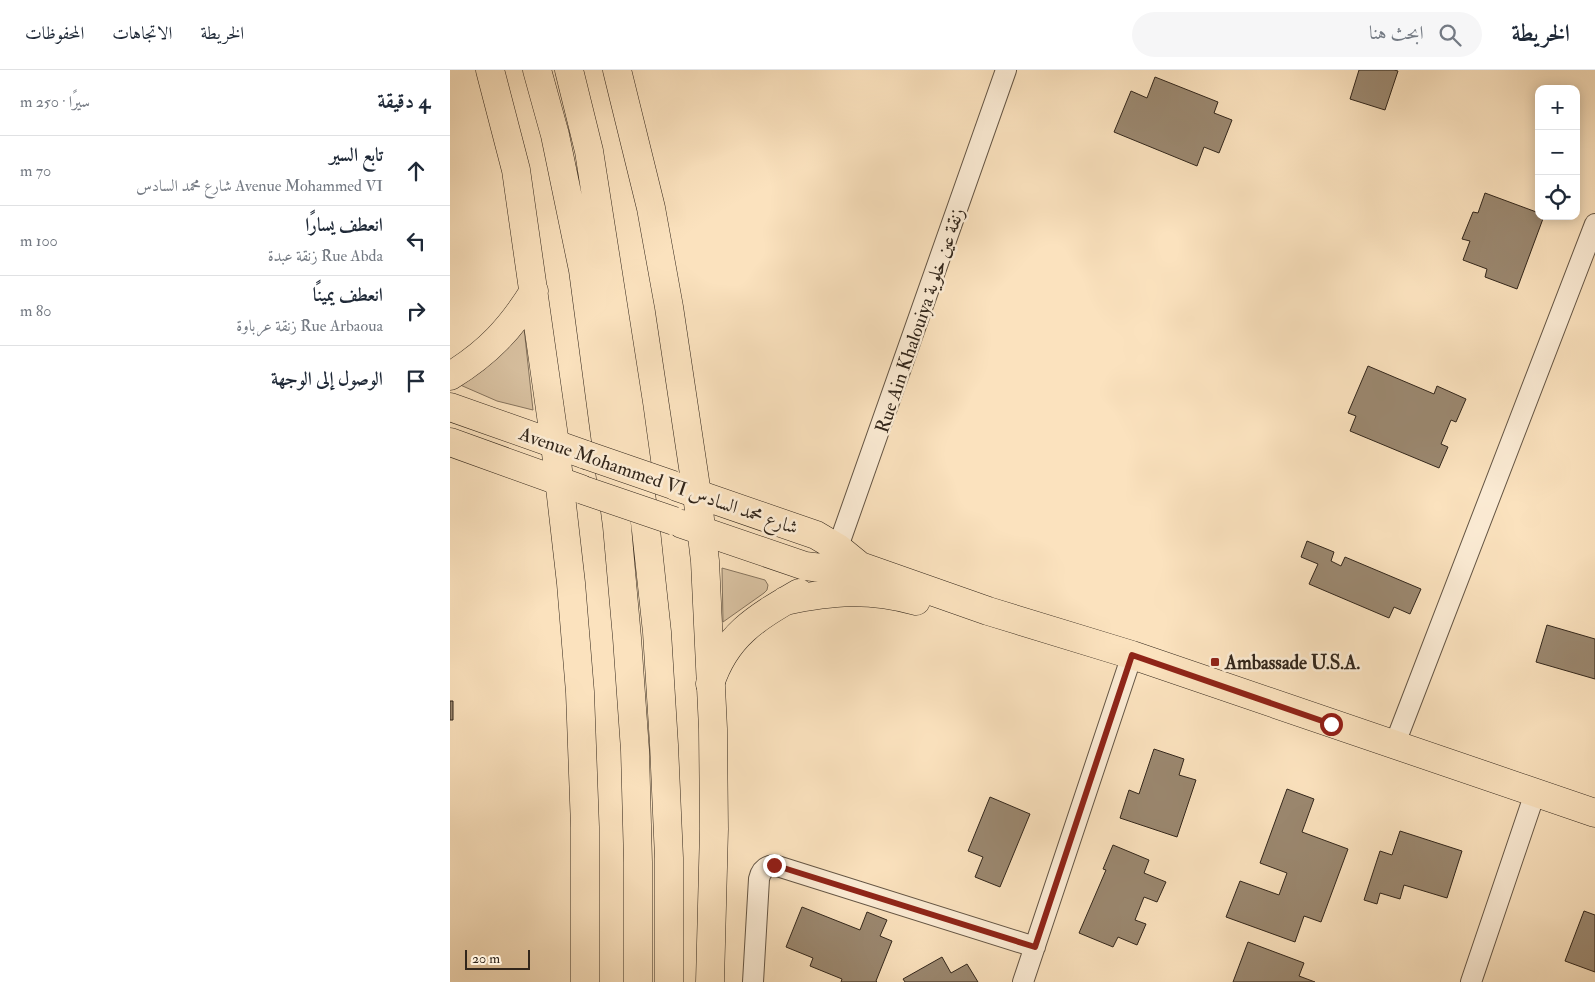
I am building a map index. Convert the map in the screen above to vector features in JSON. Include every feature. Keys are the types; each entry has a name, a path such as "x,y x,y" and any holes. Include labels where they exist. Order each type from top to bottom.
{"main road":[{"path":"490,70 516,170 555,444 571,486 571,583 580,692 585,827 585,982"},
{"path":"537,70 555,135 583,270 617,526 628,638 635,750 638,862 638,982"},
{"path":"569,70 590,151 646,530 664,745 669,858 668,982"},
{"path":"617,70 652,217 669,307 685,490 702,532 705,561 713,729 714,829 710,982"},
{"path":"450,376 481,356 496,341 515,320 534,291"},
{"name":"Avenue Mohammed VI شارع محمد السادس","path":"450,407 804,530 816,535 834,558 988,611 1132,655 1394,746 1595,813"},
{"name":"Avenue Mohammed VI شارع محمد السادس","path":"450,442 792,563 811,567 834,558"},
{"path":"710,684 720,660 734,638 757,619 818,582 834,558"},
{"path":"785,601 816,594 880,593 960,613 976,614 988,611"}],"street":[{"name":"Rue Ain Khalouiya زنقة عين خلوية","path":"834,558 1006,70"},
{"path":"1394,746 1595,224"},
{"path":"1023,982 1132,655"},
{"path":"1471,982 1535,793"},
{"path":"753,982 759,879 763,870 768,866 774,865 1035,947"}],"shaded area":[{"path":"524,328 533,410 497,401 458,384"},
{"path":"722,568 765,580 768,585 764,593 723,622"}],"building":[{"path":"1359,70 1398,71 1385,110 1350,99"},
{"path":"1155,77 1218,102 1214,113 1232,120 1219,153 1204,147 1197,166 1114,132 1131,91 1147,98"},
{"path":"1485,193 1535,212 1535,220 1543,220 1517,289 1485,277 1487,269 1463,260 1470,241 1462,239 1473,212 1478,213"},
{"path":"1368,366 1434,394 1437,386 1466,399 1456,422 1451,420 1441,444 1448,447 1439,468 1350,431 1356,416 1348,413"},
{"path":"1307,541 1334,552 1331,561 1341,566 1345,557 1421,589 1410,614 1394,607 1389,618 1309,584 1318,564 1301,557"},
{"path":"1547,625 1595,639 1595,679 1536,662"},
{"path":"450,701 453,701 453,720 450,720"},
{"path":"1154,749 1184,759 1179,775 1196,780 1177,837 1120,818 1129,790 1139,794"},
{"path":"1287,789 1314,799 1302,832 1348,849 1321,922 1304,916 1295,942 1226,917 1240,881 1279,895 1287,873 1260,863"},
{"path":"990,797 1030,814 1000,887 975,877 983,857 968,851"},
{"path":"1400,831 1462,851 1447,898 1404,885 1400,899 1380,893 1377,904 1364,900 1380,851 1392,855"},
{"path":"1113,845 1149,860 1144,873 1166,882 1157,902 1144,897 1135,920 1146,924 1137,945 1118,937 1113,947 1079,933 1106,870 1103,869"},
{"path":"802,907 860,930 867,912 887,920 880,936 892,941 877,982 841,982 842,979 810,966 813,958 786,947"},
{"path":"1584,911 1595,915 1595,972 1565,961"},
{"path":"1248,942 1304,963 1299,976 1315,982 1233,982"},
{"path":"942,957 951,973 967,964 978,982 905,982 903,979"}],"place":[{"name":"Ambassade U.S.A.","path":"1215,662"}],"route":[{"path":"774,865 1035,947 1132,655 1331,724"}]}
